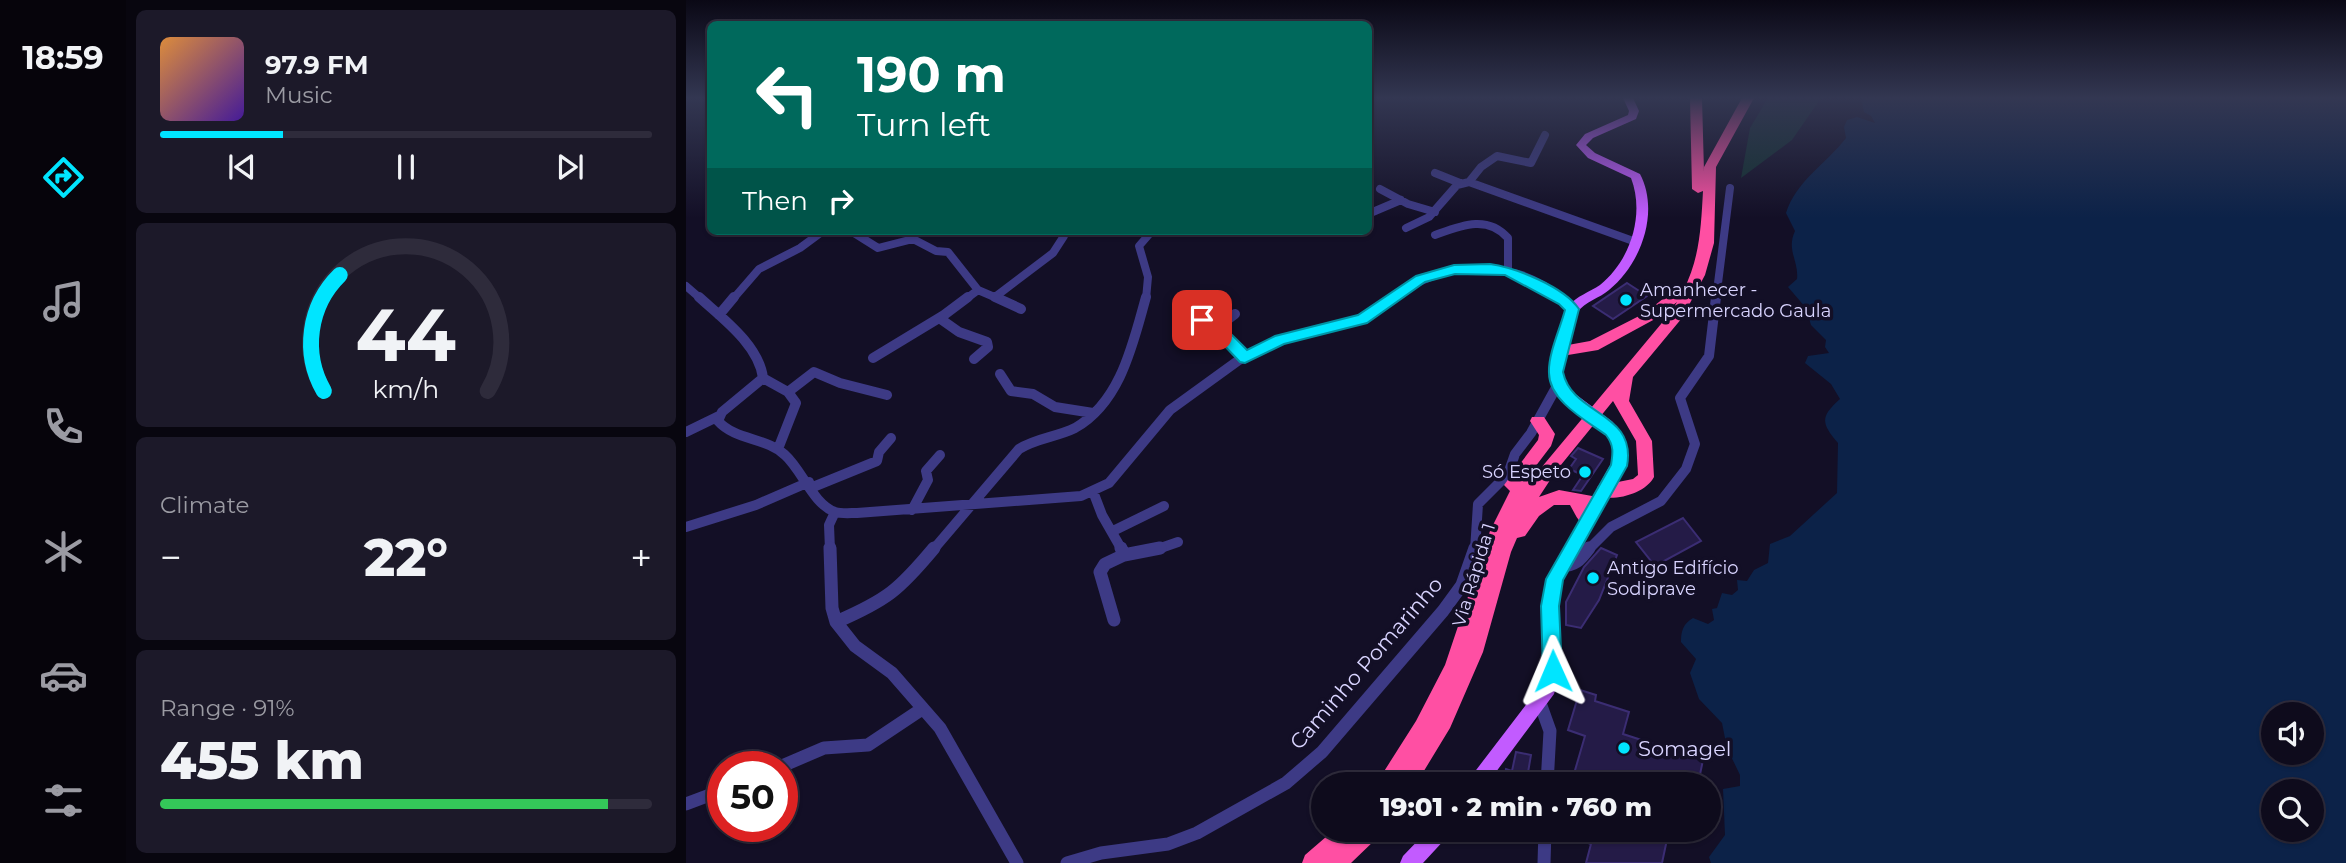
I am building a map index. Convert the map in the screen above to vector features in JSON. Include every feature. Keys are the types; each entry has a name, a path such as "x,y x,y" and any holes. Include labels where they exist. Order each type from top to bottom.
{"highway":[{"name":"Via Rápida 1","path":"1394,772 1431,713 1460,650 1492,543 1507,512 1527,480 1654,328 1688,275 1697,242 1699,214 1697,138"},
{"name":"Via Rápida 1","path":"1411,772 1443,721 1474,652 1497,569 1516,520 1536,486 1677,315 1698,275 1707,243 1710,167 1726,138"},
{"path":"1564,344 1578,348 1593,346 1639,322 1678,294"},
{"path":"1497,569 1538,505 1556,496 1576,501 1600,497 1619,481 1641,484 1647,470 1644,441 1621,401 1622,391 1631,370"},
{"path":"1492,543 1507,492 1539,431"},
{"path":"1576,501 1587,519"},
{"path":"1313,863 1336,842"},
{"path":"1335,863 1357,842"}],"main road":[{"path":"1587,138 1581,145 1586,153 1624,167 1636,176 1643,212 1641,230 1608,284 1572,309 1556,372 1558,384 1569,398 1608,427 1619,440 1619,481"},
{"path":"1485,772 1540,703 1549,685 1553,671 1550,606 1552,590 1560,566 1600,497"},
{"path":"1410,863 1429,842"}],"street":[{"path":"1406,228 1435,212 1481,167 1497,156 1531,163 1543,138"},
{"path":"1435,173 1636,242"},
{"path":"1560,566 1571,566 1577,562 1609,528 1656,507 1666,499 1675,490 1695,452 1693,432 1680,406 1680,398 1709,356 1730,188"},
{"path":"1380,189 1435,212"},
{"path":"1372,212 1401,200"},
{"path":"1435,235 1466,222 1502,231 1508,238 1508,271"},
{"path":"719,315 759,269 800,248 818,235"},
{"path":"857,235 878,248 912,239 936,251 948,252 978,289 1021,310"},
{"path":"995,297 1053,253 1064,235"},
{"path":"836,622 876,605 902,586 1027,443 1072,429 1093,413 1120,376 1133,349 1148,288 1148,277 1139,246 1149,235"},
{"path":"719,416 718,421 726,429 778,449 811,485 820,500 835,512 912,510 1094,494 1116,477 1148,432 1163,416 1245,358 1280,340 1362,319 1420,279 1437,272 1472,268 1508,271 1541,286 1564,300 1572,309"},
{"path":"686,286 719,315 762,364 764,370 763,378 719,416 686,432"},
{"path":"873,358 944,315 978,289"},
{"path":"1210,302 1202,320 1245,358"},
{"path":"1215,329 1236,314"},
{"path":"944,315 942,320 947,325 989,344 974,359"},
{"path":"788,392 814,372 840,383 887,396"},
{"path":"1000,374 1011,391 1033,394 1055,407 1093,413"},
{"path":"763,378 788,392 796,403 778,449"},
{"name":"Caminho Pomarinho","path":"1067,863 1101,853 1168,844 1197,833 1286,783 1322,752 1443,611 1462,584 1475,549 1478,504 1503,480 1515,454 1539,431 1558,384"},
{"path":"686,527 877,461 879,452 891,438"},
{"path":"912,510 928,480 926,471 940,455"},
{"path":"1094,494 1096,506 1113,531 1124,555"},
{"path":"1113,531 1164,506"},
{"path":"835,512 829,526 832,608 836,622 855,646 891,673 940,728 1017,863"},
{"path":"1114,620 1100,572 1105,564 1124,555 1150,552 1178,541"},
{"path":"1540,703 1548,714 1550,724 1548,772"},
{"path":"798,759 824,748 868,745 922,709"},
{"path":"686,804 707,796"},
{"path":"1544,863 1545,842"}],"green space":[{"path":"1748,138 1793,138 1792,140 1741,178"}],"water":[{"path":"1846,138 2346,138 2346,863 1711,863 1709,857 1725,835 1723,789 1740,786 1740,775 1727,748 1722,723 1699,699 1690,673 1696,659 1681,642 1681,634 1685,625 1693,618 1708,624 1714,620 1712,609 1717,608 1722,593 1732,595 1738,590 1737,580 1747,581 1754,570 1768,563 1770,544 1790,536 1837,493 1838,443 1828,430 1825,420 1840,399 1831,384 1805,363 1808,356 1829,353 1825,347 1826,340 1811,325 1806,308 1788,287 1797,279 1797,273 1792,250 1795,231 1786,213 1804,182"}],"building":[{"name":"Amanhecer - Supermercado Gaula","path":"1627,283 1647,296 1613,319 1593,306"},
{"name":"Só Espeto","path":"1578,448 1603,459 1581,491 1573,490 1583,475 1569,469 1576,459 1571,456"},
{"name":"Antigo Edifício Sodiprave","path":"1683,518 1701,541 1655,566 1636,542"},
{"name":"Antigo Edifício Sodiprave","path":"1601,548 1617,555 1599,600 1581,628 1566,625 1566,602 1584,567"},
{"name":"Somagel","path":"1580,690 1596,695 1595,701 1629,712 1623,734 1703,760 1700,772 1574,772 1585,736 1568,730"},
{"path":"1516,752 1531,755 1528,772 1505,772 1506,769 1512,771"},
{"path":"1585,842 1666,842 1662,863 1586,863 1591,844"}],"place":[{"name":"Amanhecer - Supermercado Gaula","path":"1626,300"},
{"name":"Só Espeto","path":"1585,472"},
{"name":"Antigo Edifício Sodiprave","path":"1593,578"},
{"name":"Somagel","path":"1624,748"}],"route":[{"path":"1202,320 1223,335 1245,358 1280,340 1362,319 1379,310 1420,279 1437,272 1472,268 1508,271 1564,300 1572,309 1556,372 1558,384 1569,398 1612,431 1619,440 1621,453 1619,466 1555,579 1550,606 1553,671"}]}
